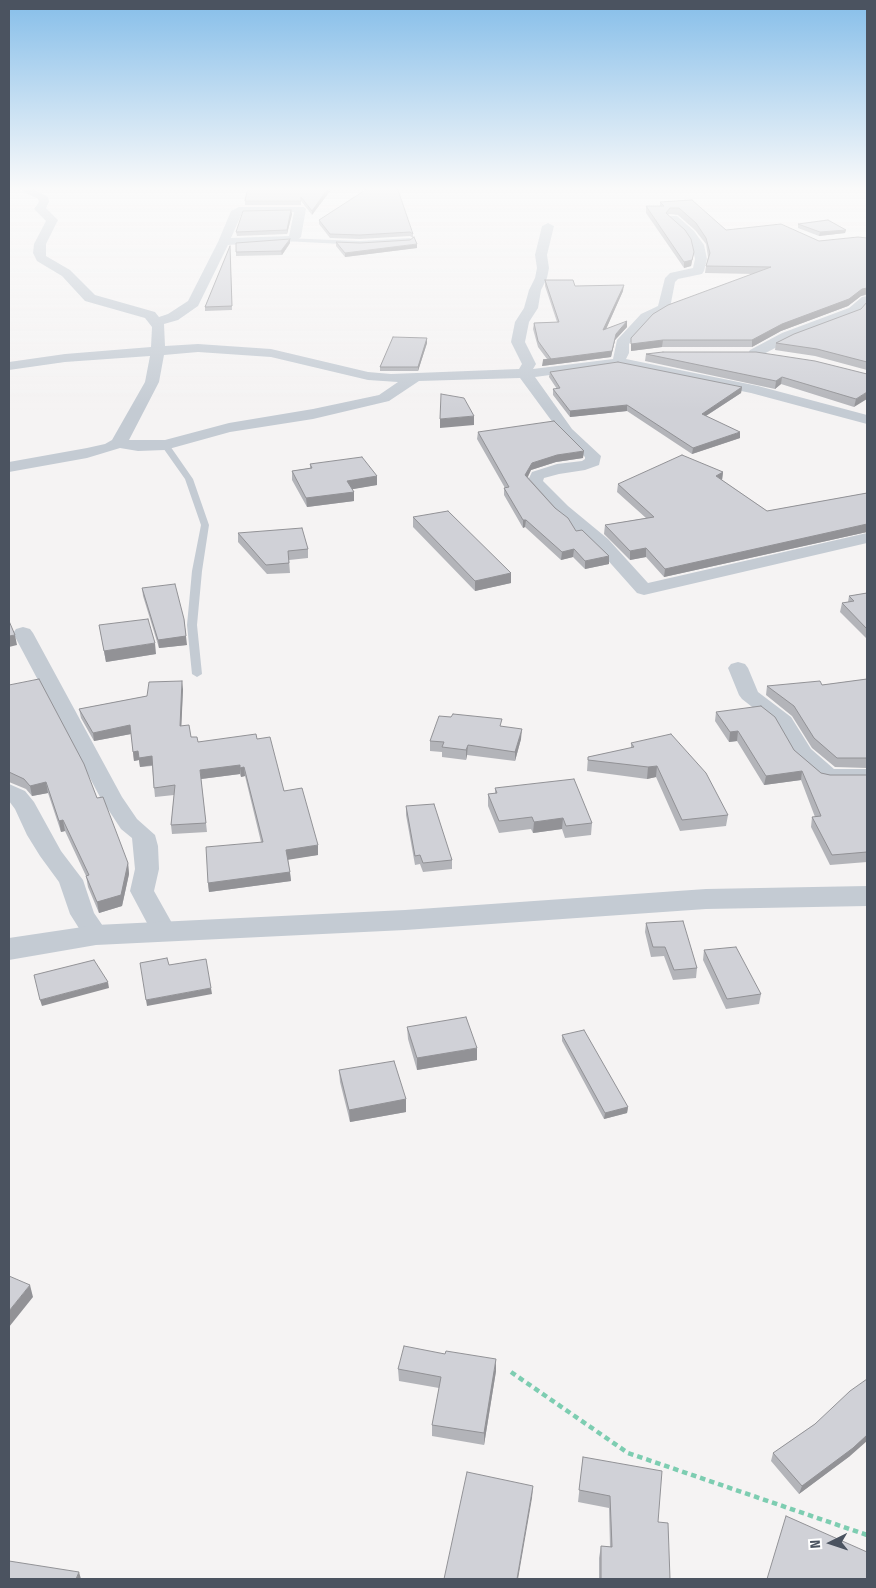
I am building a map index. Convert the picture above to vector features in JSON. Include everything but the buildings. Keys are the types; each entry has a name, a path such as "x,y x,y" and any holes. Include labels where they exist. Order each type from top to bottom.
{"street":[{"path":"46,261 66,273 90,298 150,315 157,322 159,328 158,350 152,382 124,436 118,443"},
{"path":"157,322 173,317 186,310 193,303 214,261"},
{"path":"524,373 529,364 518,342 522,322 531,308 535,290 541,278 542,261"},
{"path":"618,362 622,353 622,343 646,317 663,308 669,281 674,276 698,271 701,261"},
{"path":"755,353 787,336 854,311 867,300"},
{"path":"9,366 65,358 198,348 271,353 368,376 414,378 567,370 606,362 618,362 753,389 867,420"},
{"path":"739,353 783,356"},
{"path":"618,362 626,358 648,354"},
{"path":"524,373 567,432 593,456 593,462 538,475 535,482 562,510 602,543 644,589 867,538"},
{"path":"9,466 86,453 118,443 138,446 165,445 229,428 313,414 384,398 414,378"},
{"path":"23,633 110,797 128,824 143,835 146,846 146,868 142,890 164,932"},
{"path":"738,668 749,694 784,721 802,753 828,776 867,776"},
{"path":"9,792 17,796 26,807 39,835 52,856 71,880 82,914 96,935"},
{"path":"9,949 96,935 406,920 706,899 867,896"}],"lane":[{"path":"165,445 189,479 205,525 196,571 192,625 197,674"}],"path":[{"path":"511,1372 628,1453 867,1535"}]}
